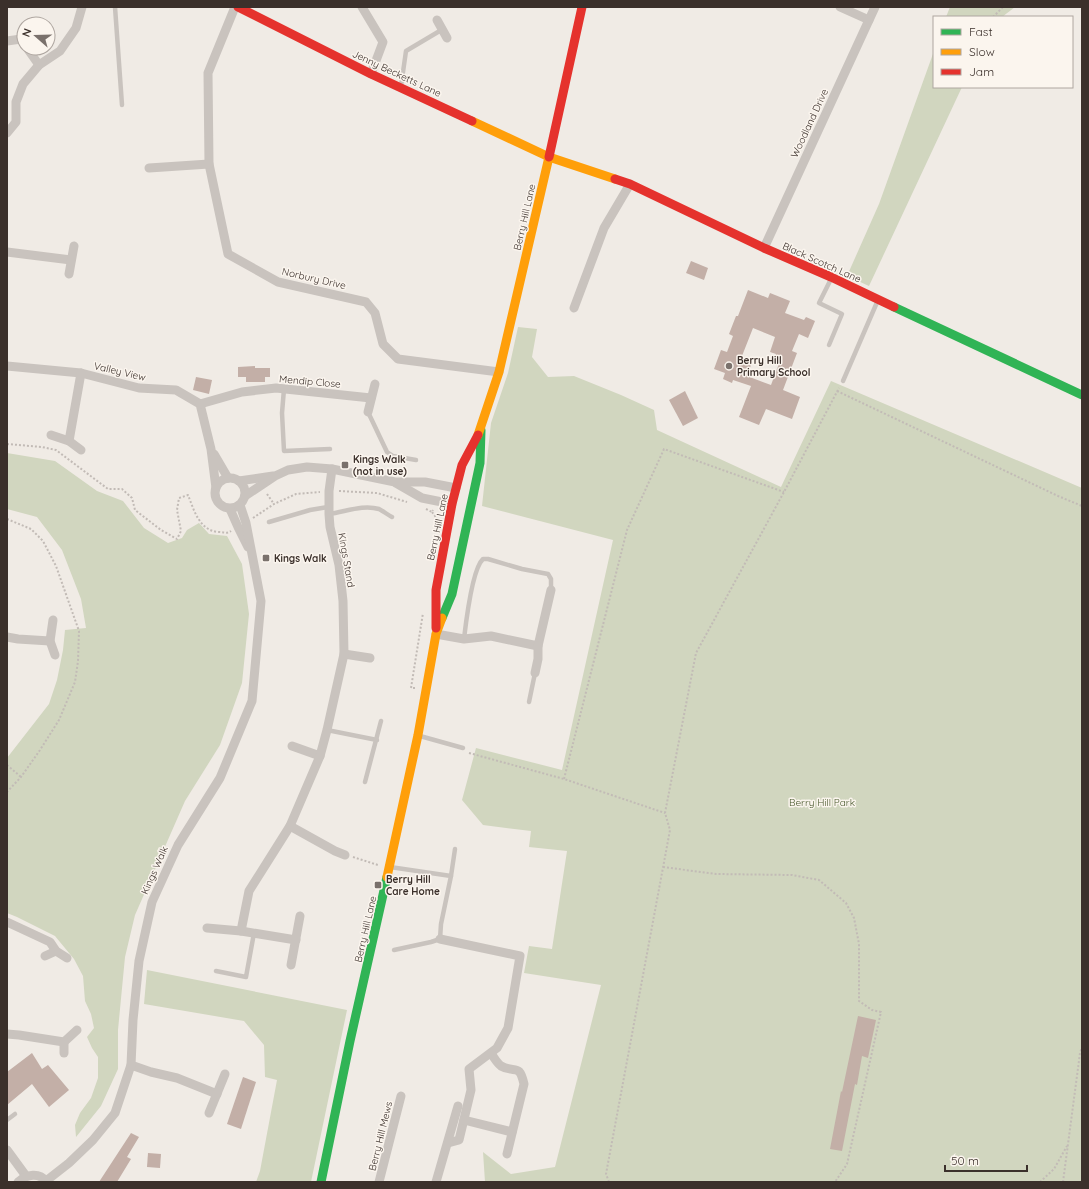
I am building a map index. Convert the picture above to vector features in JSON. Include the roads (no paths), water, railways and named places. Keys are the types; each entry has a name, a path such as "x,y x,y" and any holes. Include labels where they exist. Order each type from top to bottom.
{"street":[{"path":"7,133 16,122 16,102 23,84 39,65 60,51 76,28 82,7"},
{"name":"Jenny Becketts Lane","path":"236,7 371,74 549,156"},
{"name":"Norbury Drive","path":"236,7 208,73 209,164 228,254 278,282 366,302 376,313 383,344 398,359 498,372"},
{"path":"362,7 383,42 371,74"},
{"name":"Berry Hill Lane","path":"321,1182 350,1042 390,867 418,735 436,634 436,590 452,504 462,466 481,430 498,372 549,156 582,7"},
{"path":"840,7 869,20"},
{"name":"Woodland Drive","path":"764,248 874,7"},
{"path":"437,20 446,38"},
{"path":"33,56 39,65"},
{"name":"Black Scotch Lane","path":"549,156 630,184 764,248 832,277 1082,395"},
{"path":"149,168 209,164"},
{"path":"574,308 604,228 630,184"},
{"path":"69,274 74,246"},
{"path":"7,252 71,260"},
{"name":"Valley View","path":"7,366 81,373 140,388 176,390 200,404"},
{"name":"Valley View","path":"68,441 81,373"},
{"path":"368,412 375,384"},
{"name":"Mendip Close","path":"200,404 242,392 276,388 371,398"},
{"path":"200,404 211,449 216,498 220,504 230,509 240,505 245,496 275,476 288,470 307,467 332,469 395,482 425,482 456,488 465,493 472,501"},
{"path":"395,482 422,498 452,504 458,503 465,493 481,430"},
{"name":"Berry Hill Lane","path":"436,634 452,594 480,463 481,430"},
{"path":"51,435 68,441 81,450"},
{"path":"211,449 228,478"},
{"name":"Kings Stand","path":"241,931 249,891 290,826 320,756 344,654 343,601 339,565 330,527 329,491 332,469"},
{"path":"239,481 275,476"},
{"path":"216,488 223,480 228,478 234,479 239,481 244,486 245,496"},
{"name":"Kings Walk","path":"46,1181 69,1163 93,1140 115,1113 131,1065 133,1020 139,961 152,902 178,844 220,778 252,701 261,601 246,523 240,505"},
{"name":"Kings Walk","path":"230,509 252,555"},
{"path":"535,673 538,659 538,646 551,590"},
{"path":"53,620 50,641 55,655"},
{"path":"436,634 464,639 491,636 538,646"},
{"path":"7,637 50,641"},
{"path":"344,654 370,658"},
{"path":"292,746 320,756"},
{"path":"290,826 345,855"},
{"path":"292,965 300,916"},
{"path":"7,922 50,942 56,951 67,958"},
{"path":"207,928 241,931 296,940"},
{"path":"440,938 520,956 508,1028 497,1048 469,1069 471,1090 459,1140 448,1143"},
{"path":"45,956 56,951"},
{"path":"64,1053 64,1042 77,1030"},
{"path":"7,1034 64,1042"},
{"path":"490,1053 499,1065 506,1068 516,1069 521,1073 524,1084 507,1154"},
{"path":"131,1065 151,1072 177,1078 217,1094"},
{"path":"209,1113 225,1074"},
{"name":"Berry Hill Mews","path":"379,1182 401,1096"},
{"path":"436,1182 458,1106"},
{"path":"464,1120 512,1132"},
{"path":"7,1150 22,1179 32,1175 39,1176 46,1181"}],"lane":[{"path":"115,7 122,105"},
{"path":"401,88 406,50 442,29"},
{"path":"829,345 842,314 818,304 832,277"},
{"path":"843,381 878,300"},
{"path":"284,389 282,414 284,451 330,449"},
{"path":"368,412 387,452 393,456 416,460"},
{"path":"269,522 310,510 346,512 362,507 379,509 392,517"},
{"path":"464,639 477,568 483,559 548,574 551,579 551,590"},
{"path":"529,702 535,673"},
{"path":"365,782 382,721"},
{"path":"327,730 377,740"},
{"path":"418,735 463,748"},
{"path":"394,950 431,942 440,938 441,924 455,849"},
{"path":"390,867 451,876"},
{"path":"216,971 246,977 254,933"},
{"path":"7,1120 15,1114"}],"place":[{"name":"Berry Hill Primary School","path":"729,366"},
{"name":"Kings Walk (not in use)","path":"345,465"},
{"name":"Kings Walk","path":"266,558"},
{"name":"Berry Hill Care Home","path":"378,885"}],"park label":[{"name":"Berry Hill Park","path":"822,802"}]}
